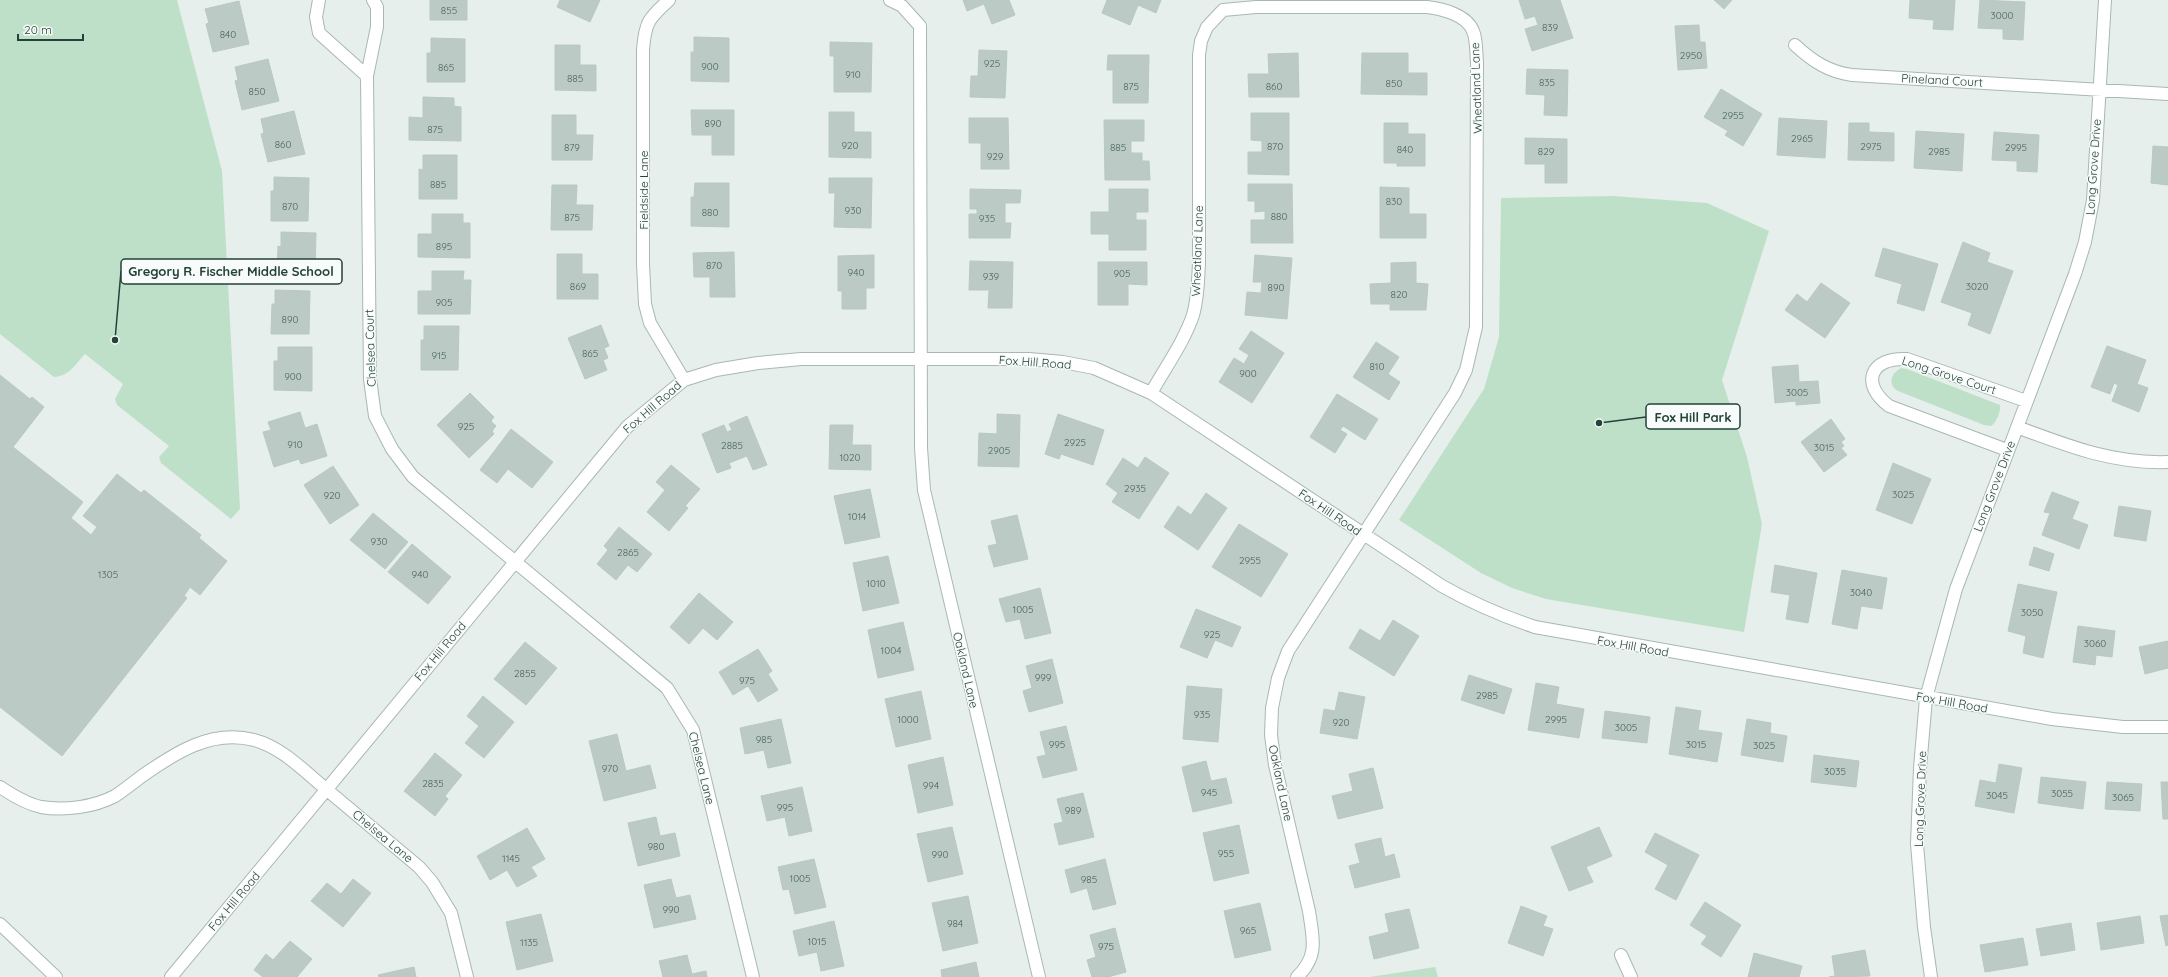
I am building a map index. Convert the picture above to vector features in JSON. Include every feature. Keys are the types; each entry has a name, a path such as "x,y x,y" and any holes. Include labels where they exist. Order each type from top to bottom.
{"street":[{"path":"319,0 316,17 319,33 367,76"},
{"name":"Chelsea Court","path":"373,0 377,7 376,27 367,76 369,363 375,416 392,449 413,477 514,561"},
{"name":"Fieldside Lane","path":"669,0 651,16 645,31 643,50 643,264 645,304 650,323 684,380"},
{"path":"890,0 902,6 920,26 921,360"},
{"name":"Long Grove Drive","path":"1931,977 1924,926 1917,844 1920,768 1926,698 1956,589 2007,450 2075,274 2085,242 2093,200 2098,89 2105,0"},
{"name":"Wheatland Lane","path":"1151,393 1181,342 1193,315 1197,295 1199,263 1199,55 1201,41 1206,27 1223,10 1256,7 1427,7 1444,9 1459,16 1473,30 1477,63 1477,302 1472,347 1466,370 1454,393 1363,534"},
{"name":"Pineland Court","path":"1795,45 1817,63 1842,74 2168,94"},
{"name":"Long Grove Court","path":"2007,450 1889,406 1878,397 1872,386 1874,373 1881,362 1893,358 1907,359 2026,401"},
{"name":"Fox Hill Road","path":"171,977 514,561 627,427 684,380 716,370 758,362 801,359 1029,359 1063,362 1094,368 1151,393 1363,534 1465,599 1503,616 1535,627 2052,720 2123,727 2168,727"},
{"name":"Oakland Lane","path":"921,360 921,448 924,490 928,511 1039,977"},
{"path":"2017,426 2086,453 2122,460 2168,462"},
{"name":"Oakland Lane","path":"1297,977 1308,967 1314,950 1313,934 1275,765 1271,736 1272,708 1278,678 1288,651 1363,534"},
{"name":"Chelsea Lane","path":"514,561 667,688 693,730 752,977"},
{"name":"Chelsea Lane","path":"0,787 18,798 41,807 90,806 115,795 160,763 187,748 208,739 232,738 254,740 269,746 287,757 326,789 419,867 432,882 451,913 467,977"},
{"path":"0,924 56,977"},
{"path":"1621,955 1631,977"}],"green space":[{"path":"0,0 177,0 222,171 240,509 231,519 161,463 159,457 169,446 117,405 115,399 123,384 85,354 75,366 64,375 54,377 0,334"},
{"path":"1613,196 1707,203 1769,231 1722,380 1747,457 1762,524 1744,632 1546,599 1512,588 1481,573 1399,520 1484,389 1499,337 1501,198"},
{"path":"1901,368 2000,405 1997,419 1991,426 1984,425 1898,391 1892,386 1891,382 1895,373"},
{"path":"1435,967 1438,977 1370,977"}],"building":[{"path":"430,0 467,0 467,20 430,20"},
{"path":"560,0 600,0 590,22 557,7"},
{"path":"963,0 1009,0 1015,15 992,24 984,4 967,11"},
{"path":"1107,0 1161,0 1156,13 1138,5 1130,25 1102,13"},
{"path":"1519,0 1560,0 1573,38 1532,51 1525,29 1538,25 1535,16 1525,19"},
{"path":"1714,0 1732,0 1724,9"},
{"path":"1910,0 1955,0 1953,30 1933,29 1934,20 1909,18"},
{"path":"1980,0 2025,2 2023,40 2003,39 2003,29 1978,28"},
{"path":"239,1 249,44 213,52 206,24 209,23 205,9"},
{"path":"1699,25 1700,42 1705,42 1707,68 1678,70 1675,26"},
{"path":"694,37 729,38 729,82 691,81 691,52 694,52"},
{"path":"431,38 465,39 465,82 427,82 427,53 431,53"},
{"path":"830,42 872,43 871,92 834,92 834,56 830,56"},
{"path":"555,45 580,45 580,65 596,65 596,91 555,90"},
{"path":"979,50 1007,51 1005,98 970,97 971,76 978,76"},
{"path":"1298,53 1299,97 1249,97 1248,74 1269,74 1268,54"},
{"path":"1362,53 1408,53 1408,73 1427,73 1427,95 1361,94"},
{"path":"1108,55 1149,55 1148,103 1113,103 1113,70 1107,70"},
{"path":"268,59 279,101 242,110 235,81 238,80 235,67"},
{"path":"1527,69 1568,70 1567,116 1544,115 1545,95 1526,94"},
{"path":"1721,89 1762,114 1743,146 1725,135 1728,131 1704,117"},
{"path":"423,97 454,98 454,106 461,107 461,141 409,140 409,117 423,118"},
{"path":"691,110 734,110 734,155 712,155 712,135 692,135"},
{"path":"294,111 305,154 268,162 261,134 264,133 261,119"},
{"path":"829,112 854,112 854,132 871,132 871,158 829,157"},
{"path":"1251,113 1289,113 1289,175 1248,174 1248,152 1262,152 1262,141 1251,140"},
{"path":"552,115 576,115 576,135 593,135 592,160 552,160"},
{"path":"969,118 1008,118 1009,169 981,169 981,143 969,143"},
{"path":"1779,118 1827,121 1825,158 1777,155"},
{"path":"1104,120 1144,120 1144,141 1131,141 1131,153 1142,153 1142,161 1149,161 1150,180 1105,180"},
{"path":"1384,123 1408,123 1408,134 1425,134 1425,166 1397,166 1397,163 1384,163"},
{"path":"1849,123 1869,123 1869,132 1894,133 1894,161 1848,160"},
{"path":"1916,131 1964,134 1962,171 1914,168"},
{"path":"1994,132 2039,135 2037,172 2017,171 2017,161 1992,160"},
{"path":"1525,138 1567,139 1567,183 1545,183 1545,164 1525,164"},
{"path":"2153,146 2168,147 2168,185 2151,183"},
{"path":"423,155 457,155 457,199 419,199 419,169 423,170"},
{"path":"274,177 309,178 308,221 271,221 271,191 274,191"},
{"path":"829,178 872,178 871,228 834,227 835,193 829,193"},
{"path":"695,183 729,183 729,227 691,226 691,197 694,197"},
{"path":"1248,184 1292,184 1293,243 1251,243 1251,220 1265,220 1265,211 1255,212 1255,201 1248,201"},
{"path":"552,185 577,185 576,205 593,205 592,230 551,230"},
{"path":"1380,187 1409,188 1409,214 1426,214 1426,238 1380,238"},
{"path":"970,189 1021,190 1020,203 1005,203 1005,223 1011,223 1010,238 969,238 969,214 977,214 977,209 970,209"},
{"path":"1109,189 1148,189 1148,212 1136,212 1136,220 1146,220 1146,250 1109,250 1109,234 1091,234 1091,212 1109,212"},
{"path":"432,214 463,214 463,223 470,223 470,258 418,257 418,234 432,234"},
{"path":"281,232 316,233 315,276 277,276 278,246 281,247"},
{"path":"1963,242 1990,253 1987,262 2013,271 1990,334 1968,325 1972,313 1941,302"},
{"path":"1883,248 1938,264 1924,311 1897,303 1902,284 1875,276"},
{"path":"734,252 735,297 710,297 710,277 694,277 693,253"},
{"path":"557,254 582,254 582,274 598,274 598,299 557,299"},
{"path":"874,255 874,288 866,288 866,309 842,309 842,291 838,291 838,256"},
{"path":"1255,255 1292,258 1287,319 1245,315 1247,292 1261,293 1262,282 1253,282"},
{"path":"970,261 1013,262 1012,308 988,308 989,290 969,290"},
{"path":"1098,262 1147,262 1147,285 1128,284 1128,305 1098,305"},
{"path":"1416,262 1416,283 1428,284 1426,310 1390,310 1390,304 1371,304 1370,284 1391,283 1391,263"},
{"path":"432,271 464,271 463,280 471,280 470,314 418,314 418,291 432,291"},
{"path":"1821,283 1850,303 1825,338 1785,310 1797,294 1807,302"},
{"path":"275,290 310,291 309,334 271,334 272,304 275,304"},
{"path":"601,325 609,346 604,348 608,358 603,360 607,370 585,379 568,338"},
{"path":"424,326 459,326 458,370 421,370 421,340 424,340"},
{"path":"1251,331 1284,353 1252,403 1219,382 1234,358 1244,364 1249,355 1239,349"},
{"path":"1376,342 1399,357 1388,374 1400,382 1389,400 1353,377"},
{"path":"2107,346 2146,360 2137,384 2148,388 2139,412 2112,401 2118,385 2114,383 2110,394 2091,387"},
{"path":"278,347 312,347 312,391 274,390 274,361 278,361"},
{"path":"1798,365 1799,382 1818,381 1820,403 1796,405 1796,401 1775,403 1772,367"},
{"path":"0,375 30,399 32,397 44,407 13,447 83,502 71,518 91,535 97,527 83,516 117,474 141,493 144,490 201,535 199,538 227,561 200,595 190,587 184,596 187,598 62,756 0,707"},
{"path":"470,393 494,417 491,421 496,426 492,431 494,434 469,458 437,425"},
{"path":"1337,394 1378,419 1365,440 1343,426 1340,430 1347,434 1335,453 1310,437"},
{"path":"300,412 305,428 317,424 327,456 301,464 299,459 274,467 263,432 271,430 268,422"},
{"path":"997,414 1020,415 1019,467 978,466 979,433 997,434"},
{"path":"1058,414 1104,430 1093,465 1061,454 1059,459 1045,454"},
{"path":"747,416 767,465 753,470 747,456 729,463 731,468 717,473 702,434 724,425 727,432 732,430 729,424"},
{"path":"1831,419 1845,439 1841,442 1844,446 1841,448 1847,455 1824,472 1801,442"},
{"path":"830,425 853,425 852,445 871,445 871,470 829,469"},
{"path":"511,429 553,462 532,488 508,469 497,483 480,470"},
{"path":"1145,457 1169,473 1139,519 1112,502 1118,493 1106,484 1123,458 1138,468"},
{"path":"1893,463 1931,479 1912,524 1876,510"},
{"path":"671,465 700,489 685,506 688,508 669,531 647,512 665,490 656,482"},
{"path":"333,466 359,505 330,524 304,485"},
{"path":"870,489 880,537 845,544 834,496"},
{"path":"2052,492 2079,502 2072,519 2088,525 2079,549 2042,535 2050,513 2044,512"},
{"path":"1206,493 1227,508 1198,550 1164,527 1178,506 1191,515"},
{"path":"2119,506 2151,511 2146,541 2114,536"},
{"path":"373,513 408,542 385,569 350,540"},
{"path":"1017,515 1028,559 994,567 988,546 997,544 991,521"},
{"path":"1239,524 1288,554 1261,597 1212,567"},
{"path":"619,527 652,554 637,572 628,565 616,580 597,564 608,550 604,546"},
{"path":"412,544 451,577 428,604 388,572"},
{"path":"2034,547 2054,554 2049,571 2029,565"},
{"path":"888,556 899,603 863,611 853,563"},
{"path":"1775,565 1817,573 1808,623 1786,619 1790,595 1771,592"},
{"path":"1842,570 1887,578 1882,609 1861,606 1857,629 1832,624"},
{"path":"2018,584 2057,592 2043,658 2023,653 2026,636 2008,631"},
{"path":"1040,588 1051,633 1025,639 1020,619 1006,622 999,599"},
{"path":"699,593 733,622 717,640 703,628 689,644 670,627"},
{"path":"1196,609 1241,627 1232,647 1215,640 1207,658 1180,647"},
{"path":"1393,620 1419,636 1394,676 1349,648 1360,629 1380,641"},
{"path":"903,622 914,670 878,678 868,630"},
{"path":"2078,626 2115,631 2112,657 2096,655 2095,665 2073,662"},
{"path":"2168,641 2168,668 2145,674 2139,647"},
{"path":"525,642 557,668 526,705 494,679"},
{"path":"758,649 772,671 768,674 778,690 758,702 748,686 733,695 719,672"},
{"path":"1052,659 1063,703 1029,712 1023,691 1032,688 1026,666"},
{"path":"1469,675 1512,689 1504,714 1461,700"},
{"path":"1536,683 1559,687 1556,704 1584,709 1579,738 1528,730"},
{"path":"1187,686 1222,689 1218,742 1183,739"},
{"path":"921,691 931,739 896,747 885,699"},
{"path":"1339,692 1365,697 1357,739 1320,733 1324,709 1335,711"},
{"path":"483,696 514,722 484,758 465,743 479,726 467,716"},
{"path":"1676,707 1701,711 1698,730 1722,733 1717,762 1669,754"},
{"path":"1605,711 1650,717 1647,743 1602,738"},
{"path":"781,719 791,763 768,768 764,750 745,754 740,728"},
{"path":"1747,719 1771,723 1770,733 1787,736 1783,762 1741,755"},
{"path":"1066,726 1077,770 1043,778 1037,757 1046,755 1040,732"},
{"path":"617,734 626,771 650,765 656,788 604,801 589,741"},
{"path":"435,753 462,775 445,796 448,799 435,816 404,791"},
{"path":"1814,755 1859,761 1856,787 1811,782"},
{"path":"943,757 953,805 918,813 908,765"},
{"path":"1206,761 1211,781 1226,778 1232,803 1193,812 1182,767"},
{"path":"1999,764 2022,768 2014,813 1975,806 1980,780 1996,783"},
{"path":"1373,768 1383,808 1338,819 1332,796 1353,791 1349,774"},
{"path":"2041,777 2086,782 2083,809 2038,803"},
{"path":"2107,782 2142,784 2140,811 2105,809"},
{"path":"2161,782 2168,782 2168,819 2163,819"},
{"path":"802,787 812,831 789,836 785,817 767,821 761,796"},
{"path":"1083,793 1094,837 1059,845 1054,824 1063,822 1057,799"},
{"path":"656,817 660,836 675,833 680,856 638,866 628,823"},
{"path":"1239,825 1249,873 1214,881 1203,833"},
{"path":"952,827 963,874 928,882 917,834"},
{"path":"1599,827 1612,856 1586,867 1593,882 1569,891 1551,847"},
{"path":"527,828 545,859 531,867 537,876 517,887 507,870 490,880 477,856"},
{"path":"1655,833 1699,855 1676,900 1655,889 1668,865 1645,852"},
{"path":"1381,838 1385,857 1394,854 1400,877 1355,888 1349,866 1360,863 1355,844"},
{"path":"814,859 826,907 795,914 789,889 783,890 778,867"},
{"path":"1105,859 1116,904 1093,910 1087,888 1071,893 1065,870"},
{"path":"353,879 371,893 343,927 311,901 327,883 341,894"},
{"path":"671,879 676,898 690,895 696,919 654,928 644,885"},
{"path":"968,896 978,943 943,951 932,903"},
{"path":"1705,902 1741,925 1721,957 1701,944 1707,936 1690,925"},
{"path":"1260,903 1271,950 1235,958 1224,911"},
{"path":"1521,906 1547,916 1543,926 1553,929 1543,956 1508,943"},
{"path":"1409,909 1419,948 1374,959 1369,937 1389,932 1385,914"},
{"path":"541,914 553,961 517,970 506,922"},
{"path":"2168,915 2168,945 2166,946 2160,916"},
{"path":"2140,916 2144,943 2101,950 2097,923"},
{"path":"834,921 844,966 821,971 817,952 799,956 793,931"},
{"path":"2071,923 2075,950 2041,956 2036,929"},
{"path":"1115,928 1126,972 1108,977 1092,977 1087,960 1096,957 1090,935"},
{"path":"2023,938 2028,965 1985,972 1980,945"},
{"path":"290,941 312,959 297,977 263,977 254,970 266,954 273,960"},
{"path":"1865,950 1870,976 1829,977 1835,976 1832,956"},
{"path":"1754,953 1802,966 1799,977 1748,977"},
{"path":"687,955 692,974 706,971 707,977 663,977 659,961"},
{"path":"976,962 979,977 942,977 941,970"},
{"path":"414,967 416,977 379,977 378,975"}],"place":[{"name":"Gregory R. Fischer Middle School","path":"115,340"},
{"name":"Fox Hill Park","path":"1599,423"}]}
